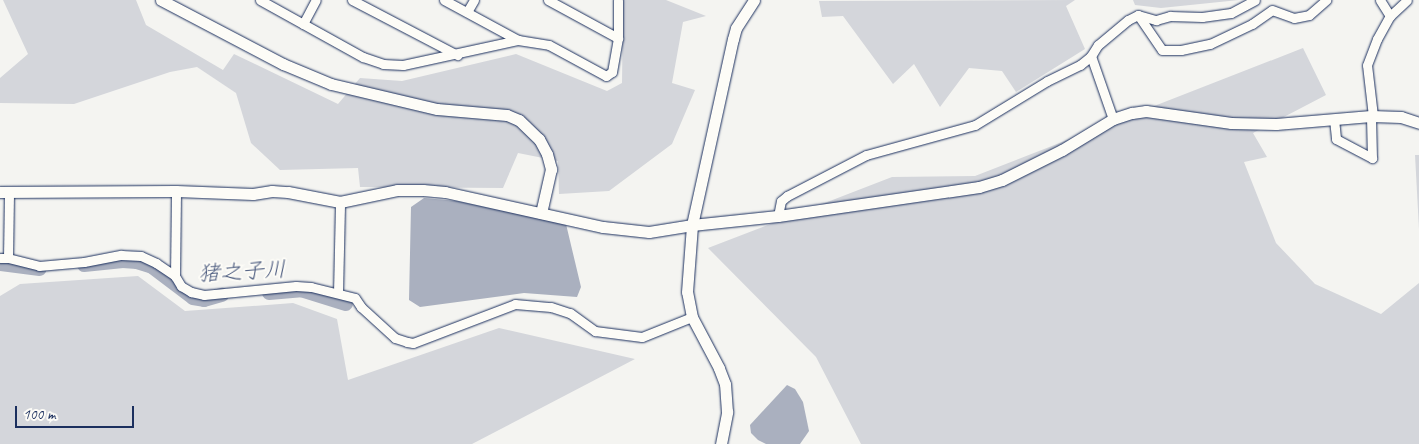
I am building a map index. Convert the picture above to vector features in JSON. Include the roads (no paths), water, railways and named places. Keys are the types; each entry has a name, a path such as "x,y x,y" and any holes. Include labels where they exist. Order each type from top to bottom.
{"street":[{"path":"161,0 283,64 331,84 437,110 507,115 519,120 539,139 547,154 551,169 542,213"},
{"path":"260,0 363,57 383,64 403,65 518,40"},
{"path":"303,24 316,0"},
{"path":"352,0 457,54"},
{"path":"444,0 518,40 550,45 606,76 612,72 618,38 618,0"},
{"path":"467,12 474,0"},
{"path":"548,0 618,38"},
{"path":"721,444 726,412 725,384 719,368 692,317 687,292 692,225 733,40 736,28 754,0"},
{"path":"778,216 781,201 787,196 866,155 975,125 1047,81 1080,64 1091,56 1098,45 1128,20 1138,15 1156,20 1170,16 1202,17 1231,12 1256,0"},
{"path":"1138,15 1162,50 1181,50 1210,44 1252,24 1272,10 1294,18 1308,15 1326,0"},
{"path":"1380,0 1390,16"},
{"path":"1334,119 1336,139 1372,158 1372,116 1367,65 1376,39 1390,16 1407,0"},
{"path":"1091,56 1113,119"},
{"path":"692,317 642,337 595,331 570,313 551,307 515,304 500,308 413,343 395,338 361,307 355,298 338,294 296,286 204,295 191,292 181,286 175,276 156,263 141,256 122,255 84,262 39,266 4,258 5,192 253,194 272,191 288,192 340,202 397,190 422,190 444,192 628,231 650,232 979,187 1002,180 1062,150 1113,119 1146,111 1230,123 1276,124 1372,116 1401,117 1419,123"},
{"path":"175,276 176,192"},
{"path":"338,294 340,202"}],"water":[{"path":"424,198 457,201 566,224 581,287 577,297 524,293 420,307 409,300 411,207"},
{"path":"787,385 795,389 803,402 809,431 800,444 766,444 758,440 751,433 750,425"}],"waterway":[{"name":"猪之子川","path":"84,265 123,261 137,262 152,267 193,298 204,300 222,295"},
{"name":"猪之子川","path":"0,264 40,269"},
{"name":"猪之子川","path":"269,293 301,290 346,304"}]}
